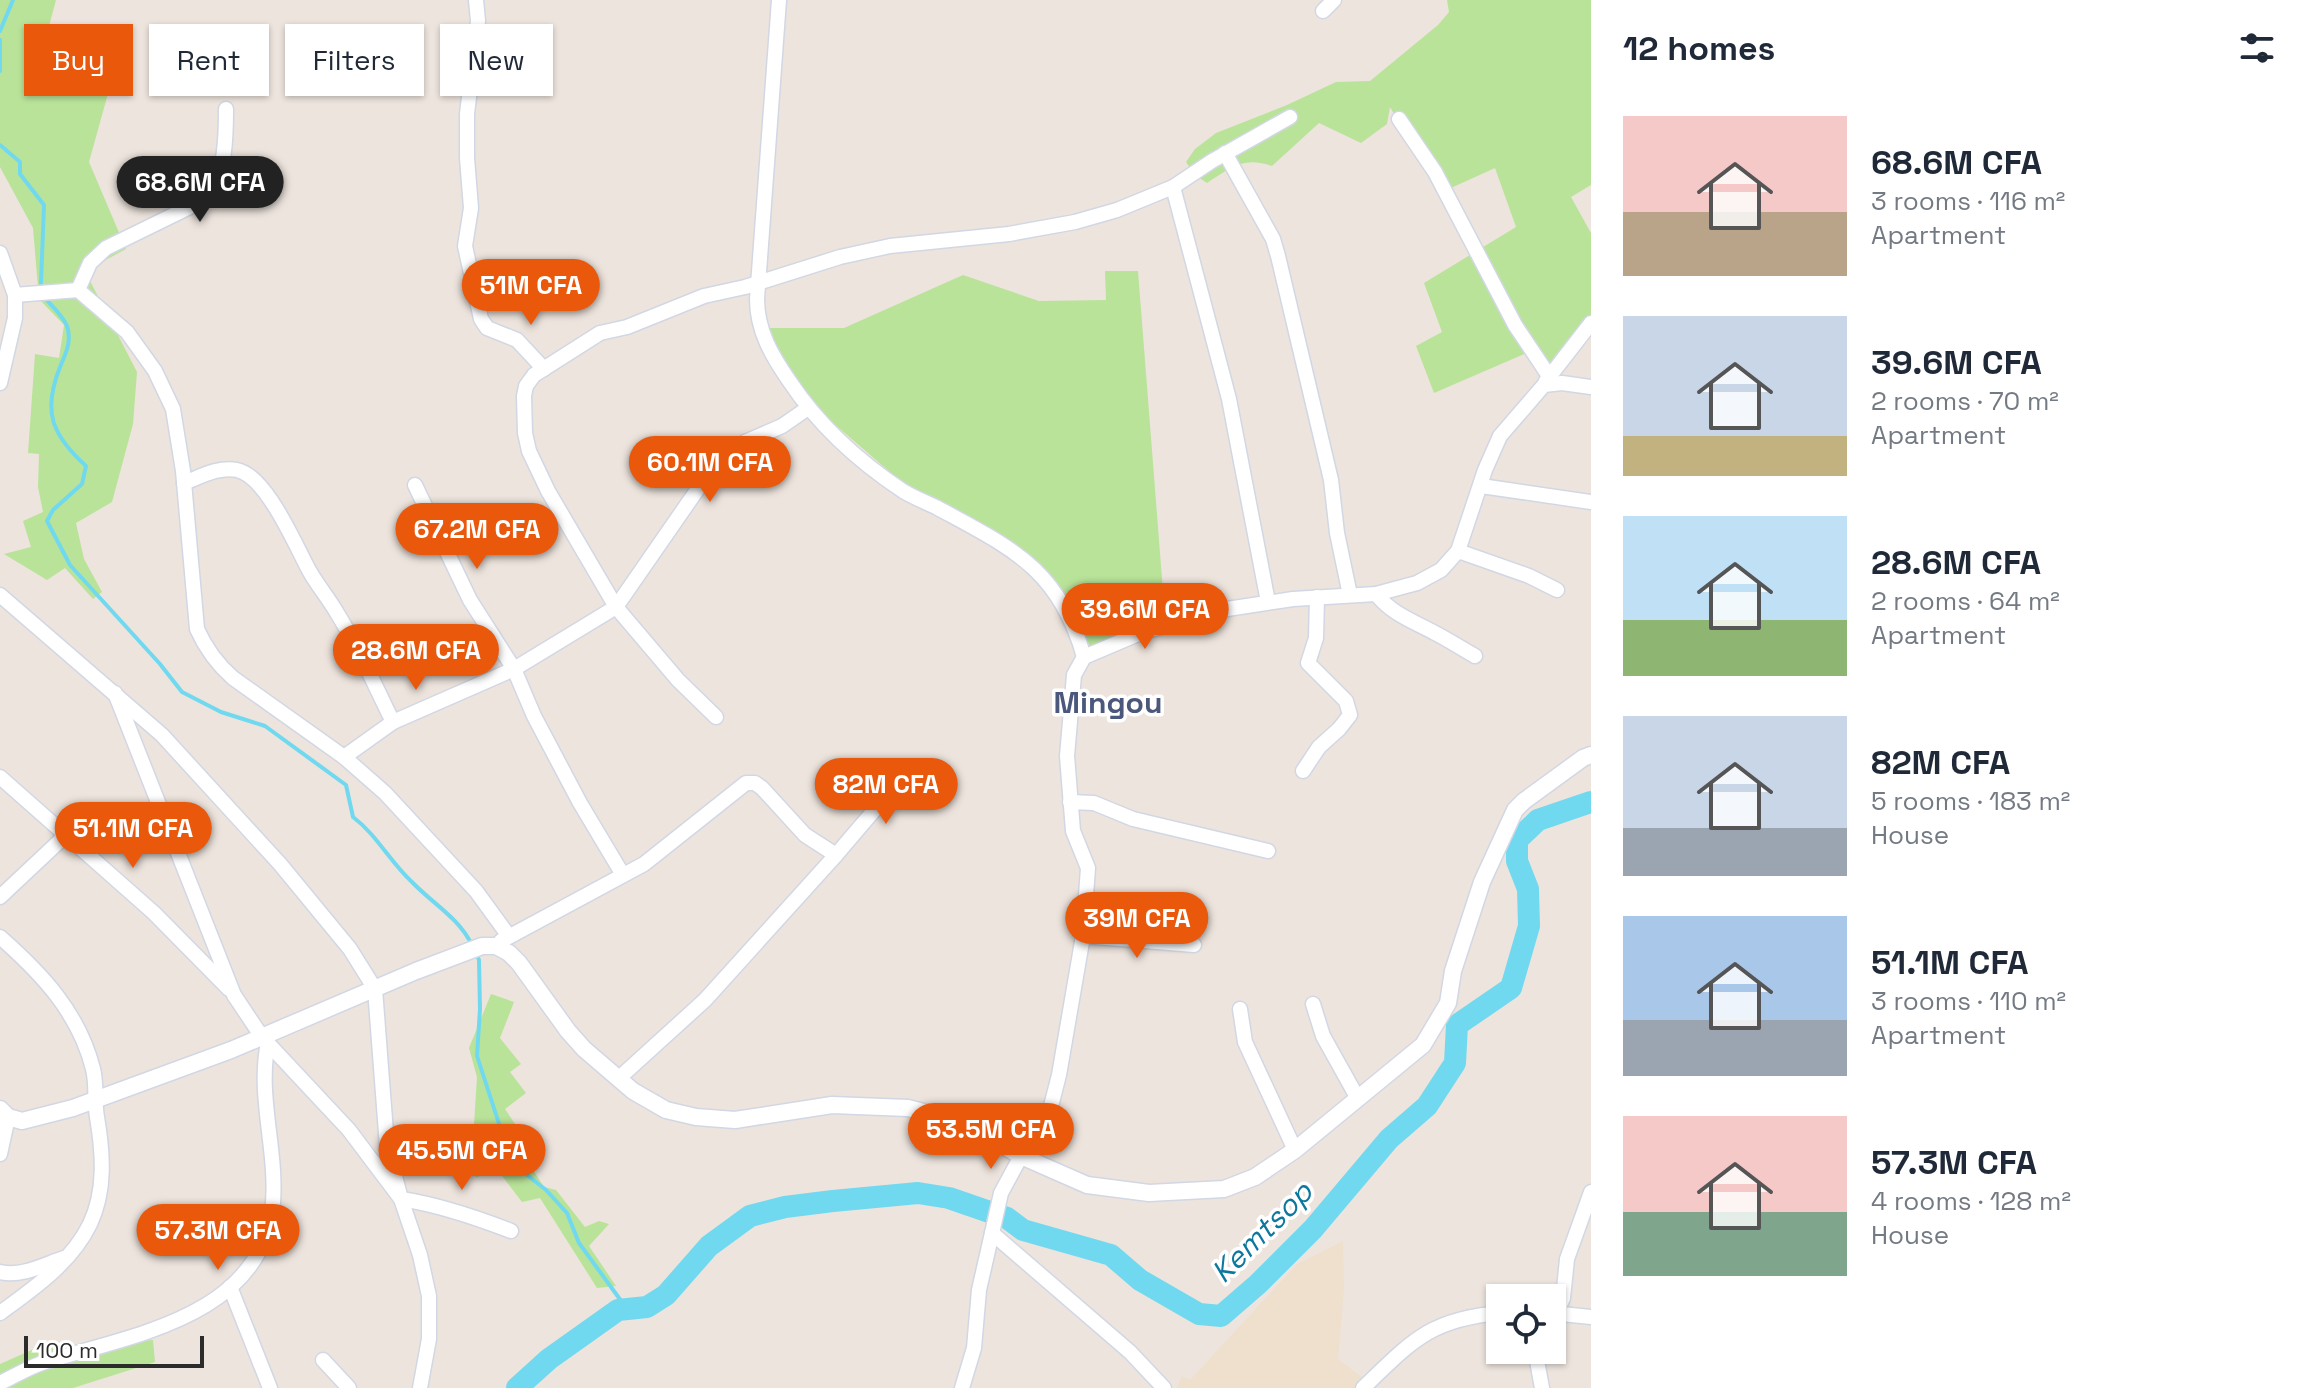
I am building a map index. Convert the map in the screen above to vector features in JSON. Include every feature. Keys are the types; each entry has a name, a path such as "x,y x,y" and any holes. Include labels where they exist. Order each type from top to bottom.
{"street":[{"path":"476,0 478,21 467,114 471,208 466,258 475,301 487,328 517,340 544,369"},
{"path":"779,0 758,283 757,314 761,331 775,361 830,433 905,492 1006,545 1040,573 1052,587 1073,624 1084,657"},
{"path":"1323,11 1334,0"},
{"path":"78,290 90,263 106,248 210,197 215,189 223,153 226,109"},
{"path":"716,717 678,680 616,607 548,491 529,451 525,433 524,396 526,386 534,375 600,333 627,327 704,296 840,257 890,246 1009,234 1075,222 1117,210 1173,187 1225,153 1290,117"},
{"path":"1399,119 1435,172 1546,380 1591,387"},
{"path":"1225,153 1273,239 1278,256 1331,480 1337,533 1350,595"},
{"path":"1173,187 1229,399 1268,602"},
{"path":"0,253 15,295 15,318 0,383"},
{"path":"15,295 78,290 127,332 163,384 173,409 184,483 197,629 219,666 344,757 385,793 476,891 496,942 519,963 568,1031 618,1079 666,1110 696,1117 735,1120 832,1105 908,1108 965,1123 1021,1156 1100,1188 1187,1193 1242,1184 1295,1150 1423,1045 1448,1003 1453,971 1482,882 1515,810 1591,755"},
{"path":"962,1388 974,1348 979,1290 999,1201 1021,1156 1045,1125 1050,1110 1083,936 1088,868 1073,831 1067,756 1074,675 1084,657 1143,632 1227,609 1317,597 1376,594 1417,583 1441,570 1458,551 1485,470 1500,436 1591,323"},
{"path":"344,757 393,722 514,669 616,607 713,467 745,442 782,426 808,408"},
{"path":"184,483 219,470 238,470 250,476 267,494 311,575 349,633 393,722"},
{"path":"415,485 470,600 514,669 534,716 580,803 623,875"},
{"path":"1481,486 1591,502"},
{"path":"1458,551 1529,576 1557,590"},
{"path":"1376,594 1409,622 1475,656"},
{"path":"0,595 162,735 280,864 350,949 375,989 387,1146 429,1296 429,1339 420,1388"},
{"path":"1303,771 1319,747 1350,715 1346,701 1308,663 1316,638 1317,597"},
{"path":"115,693 234,995"},
{"path":"618,1079 705,1000 906,773"},
{"path":"0,777 154,913 234,995 265,1040 349,1130 401,1199 466,1213 511,1231"},
{"path":"0,1154 4,1113 22,1121 73,1108 265,1040 375,989 496,942 662,851 746,783 755,783 762,788 805,835 836,855"},
{"path":"1070,802 1094,803 1133,819 1268,851"},
{"path":"0,897 66,835"},
{"path":"1083,936 1194,945"},
{"path":"0,937 65,1004 79,1030 93,1070 102,1173 98,1204 89,1226 68,1257 40,1284 0,1313"},
{"path":"1313,1004 1323,1036 1357,1097"},
{"path":"1240,1009 1245,1042 1295,1150"},
{"path":"0,1383 41,1363 103,1346 189,1315 246,1272 265,1243 272,1217 273,1174 264,1074 265,1040"},
{"path":"1564,1284 1567,1259 1591,1192"},
{"path":"992,1229 1130,1352 1164,1388"},
{"path":"0,1272 28,1271 68,1257"},
{"path":"230,1287 270,1388"},
{"path":"1363,1388 1404,1349 1431,1329 1457,1319 1486,1315"},
{"path":"1566,1315 1591,1317"},
{"path":"323,1360 349,1388"},
{"path":"1538,1364 1542,1388"}],"shaded area":[{"path":"1343,1241 1344,1289 1338,1359 1363,1378 1354,1388 1176,1388 1182,1376 1190,1380 1297,1264"}],"green space":[{"path":"0,0 56,0 50,24 24,24 24,96 107,96 89,162 126,249 91,268 89,279 137,372 133,424 112,502 76,523 84,559 102,592 93,599 65,568 47,580 4,554 31,547 23,521 43,512 38,487 39,454 28,453 35,354 59,358 64,325 39,299 33,228 0,167"},
{"path":"1447,0 1591,0 1591,185 1571,197 1591,233 1591,327 1557,372 1536,349 1434,393 1416,346 1442,332 1424,283 1516,227 1495,168 1453,187 1443,197 1390,107 1387,124 1361,143 1319,123 1272,166 1245,163 1230,168 1207,183 1195,175 1186,162 1195,149 1216,133 1336,82 1370,81 1438,25 1449,12"},
{"path":"1105,271 1138,271 1165,617 1140,624 1090,646 1055,580 1006,537 905,485 810,403 764,328 844,328 963,275 1039,301 1106,300"},
{"path":"491,994 514,1002 500,1038 521,1064 510,1072 526,1093 505,1109 519,1130 511,1136 544,1187 556,1190 585,1227 599,1221 609,1224 589,1246 616,1286 597,1288 540,1198 522,1202 499,1172 476,1177 454,1143 473,1141 477,1077 469,1048"},
{"path":"153,1340 155,1362 73,1388 0,1388 0,1364 34,1349"}],"waterway":[{"path":"0,31 13,0"},
{"path":"0,40 0,71"},
{"path":"0,145 20,162 20,174 44,205 41,283"},
{"path":"44,297 65,322 69,337 55,383 51,410 58,433 86,466 82,484 53,510 47,521 70,565 182,692 221,712 265,726 346,785 353,817 404,874 452,919 472,945"},
{"name":"Kemtsop","path":"517,1388 549,1359 618,1310 647,1307 666,1295 709,1246 750,1216 785,1207 833,1201 918,1193 949,1198 1007,1218 1023,1230 1111,1255 1140,1280 1199,1314 1221,1316 1313,1229 1389,1139 1427,1106 1455,1063 1457,1025 1511,988 1529,926 1528,889 1517,861 1517,840 1538,820 1591,802"},
{"path":"476,953 479,960 480,1009 477,1056 503,1136 522,1171 546,1190 567,1213 579,1243 627,1309"}],"district":[{"name":"Mingou","path":"1108,703"}]}
